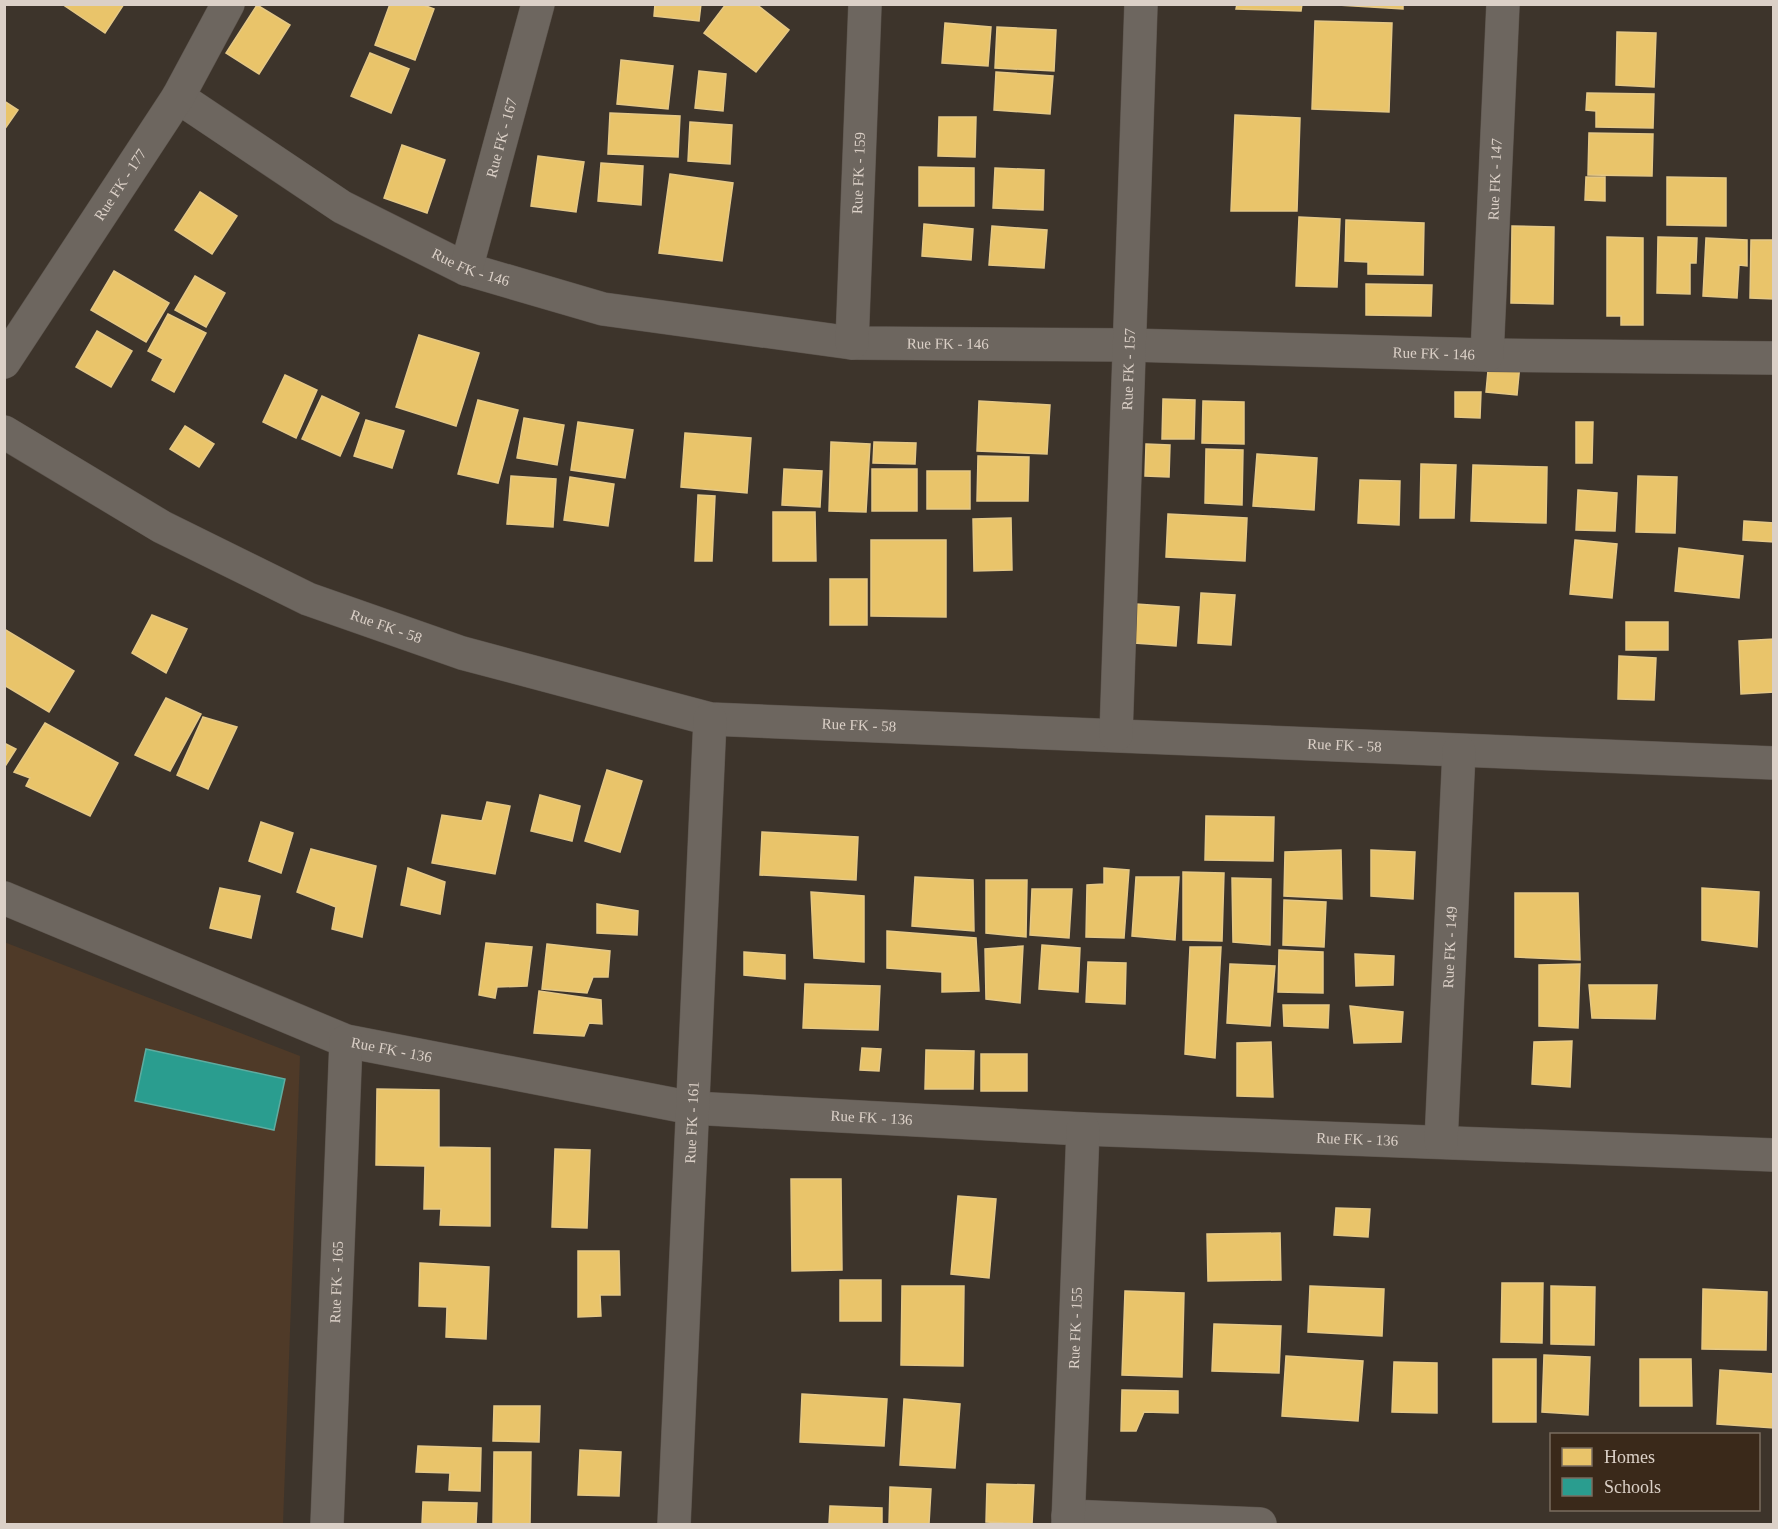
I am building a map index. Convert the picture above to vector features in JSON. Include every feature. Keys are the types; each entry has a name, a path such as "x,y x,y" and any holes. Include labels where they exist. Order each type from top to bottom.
{"street":[{"name":"Rue FK - 177","path":"4,362 178,97 228,4"},
{"name":"Rue FK - 167","path":"466,269 538,4"},
{"name":"Rue FK - 159","path":"852,344 865,4"},
{"name":"Rue FK - 157","path":"1116,735 1141,4"},
{"name":"Rue FK - 147","path":"1487,356 1503,4"},
{"name":"Rue FK - 146","path":"178,97 342,207 466,269 603,309 852,344 1129,345 1487,356 1773,358"},
{"name":"Rue FK - 58","path":"4,432 162,527 308,599 462,653 710,719 1773,763"},
{"name":"Rue FK - 161","path":"674,1524 710,719"},
{"name":"Rue FK - 149","path":"1442,1142 1459,751"},
{"name":"Rue FK - 136","path":"4,898 346,1041 692,1108 1083,1129 1773,1155"},
{"name":"Rue FK - 165","path":"327,1524 346,1041"},
{"name":"Rue FK - 155","path":"1068,1520 1083,1129"},
{"path":"1068,1520 1260,1524"}],"shaded area":[{"path":"4,942 300,1056 283,1524 5,1524"}],"building: Homes":[{"path":"62,4 124,4 105,33"},
{"path":"390,4 421,4 434,9 415,60 375,45"},
{"path":"655,4 701,4 699,21 654,16"},
{"path":"726,4 756,4 789,30 756,72 704,33"},
{"path":"1237,4 1302,4 1301,11 1236,9"},
{"path":"1321,4 1403,4 1403,9"},
{"path":"257,5 290,25 259,74 226,53"},
{"path":"1315,21 1392,23 1389,112 1312,109"},
{"path":"945,23 991,27 988,66 942,63"},
{"path":"997,27 1056,30 1054,71 995,68"},
{"path":"1617,32 1656,33 1654,87 1616,85"},
{"path":"370,53 409,69 391,113 351,96"},
{"path":"621,60 673,66 668,109 617,104"},
{"path":"699,71 726,74 723,111 695,108"},
{"path":"996,72 1053,76 1050,114 994,110"},
{"path":"1587,93 1654,94 1653,128 1596,127 1596,111 1586,110"},
{"path":"4,101 18,110 4,130"},
{"path":"610,113 680,116 678,157 608,154"},
{"path":"1235,115 1300,118 1297,211 1231,211"},
{"path":"939,117 976,117 975,157 938,156"},
{"path":"690,122 732,125 730,164 688,161"},
{"path":"1589,133 1653,134 1652,176 1588,175"},
{"path":"402,145 445,160 427,213 384,198"},
{"path":"538,156 584,162 576,212 531,206"},
{"path":"601,163 643,166 641,205 598,201"},
{"path":"919,167 974,168 974,206 919,206"},
{"path":"995,168 1044,170 1043,210 993,208"},
{"path":"670,174 733,183 722,261 659,253"},
{"path":"1586,177 1605,177 1605,201 1585,200"},
{"path":"1667,177 1726,178 1726,226 1667,225"},
{"path":"200,192 237,216 212,254 175,230"},
{"path":"1299,217 1340,219 1337,287 1296,286"},
{"path":"1346,220 1424,223 1423,275 1368,274 1368,262 1345,261"},
{"path":"924,224 973,229 971,260 922,256"},
{"path":"992,226 1047,230 1044,268 989,265"},
{"path":"1512,226 1554,227 1553,304 1511,303"},
{"path":"1607,237 1643,238 1643,325 1621,325 1621,316 1607,316"},
{"path":"1658,237 1697,238 1696,263 1690,263 1690,294 1657,293"},
{"path":"1706,238 1747,240 1747,266 1739,265 1737,298 1703,296"},
{"path":"1751,240 1774,240 1774,299 1750,298"},
{"path":"114,271 169,303 146,342 91,310"},
{"path":"195,276 225,293 206,327 175,310"},
{"path":"1366,284 1432,285 1431,316 1366,315"},
{"path":"168,314 206,333 174,392 152,380 163,359 148,351"},
{"path":"97,331 132,351 111,387 76,367"},
{"path":"419,335 479,353 456,426 396,407"},
{"path":"1489,360 1520,364 1517,395 1486,392"},
{"path":"285,375 317,390 296,438 263,422"},
{"path":"1455,392 1481,392 1480,418 1455,417"},
{"path":"322,396 359,413 340,456 302,439"},
{"path":"1163,399 1195,400 1194,439 1162,439"},
{"path":"478,400 518,410 498,483 458,474"},
{"path":"979,401 1050,405 1047,454 977,451"},
{"path":"1203,401 1244,402 1244,444 1202,443"},
{"path":"524,418 564,425 557,465 517,458"},
{"path":"366,420 404,431 392,468 354,456"},
{"path":"578,422 633,430 625,478 571,470"},
{"path":"1576,422 1593,422 1592,463 1576,463"},
{"path":"185,426 214,444 199,467 170,449"},
{"path":"685,433 751,438 747,493 681,487"},
{"path":"831,442 870,444 866,512 829,511"},
{"path":"874,442 916,443 915,464 873,463"},
{"path":"1146,444 1170,445 1169,477 1145,476"},
{"path":"1206,449 1243,450 1242,505 1205,503"},
{"path":"1257,454 1317,458 1314,510 1253,506"},
{"path":"978,456 1029,457 1028,501 977,501"},
{"path":"1421,464 1456,465 1454,518 1420,518"},
{"path":"1473,465 1547,467 1546,523 1471,521"},
{"path":"784,469 822,471 820,507 782,505"},
{"path":"872,469 917,469 917,511 872,511"},
{"path":"927,471 970,471 970,509 927,509"},
{"path":"511,476 556,479 553,527 507,524"},
{"path":"1638,476 1677,477 1675,533 1636,532"},
{"path":"570,477 614,484 608,526 564,520"},
{"path":"1360,480 1400,481 1399,525 1358,523"},
{"path":"1578,490 1617,493 1615,531 1576,530"},
{"path":"698,495 715,496 712,561 695,561"},
{"path":"773,512 815,512 816,561 773,561"},
{"path":"1168,514 1247,518 1245,561 1166,557"},
{"path":"1011,518 1012,570 974,571 973,519"},
{"path":"1744,521 1774,523 1774,542 1743,540"},
{"path":"871,540 946,540 946,617 871,616"},
{"path":"1575,540 1617,544 1612,598 1570,594"},
{"path":"1679,548 1743,556 1739,598 1675,591"},
{"path":"830,579 867,579 867,625 830,625"},
{"path":"1201,593 1235,595 1231,645 1198,643"},
{"path":"1136,604 1179,607 1176,646 1134,643"},
{"path":"152,615 187,629 166,673 132,653"},
{"path":"1626,622 1668,622 1668,650 1626,650"},
{"path":"4,629 74,671 49,712 4,685"},
{"path":"1774,639 1774,692 1741,694 1739,641"},
{"path":"1619,656 1656,658 1654,700 1618,699"},
{"path":"166,698 201,714 170,771 135,755"},
{"path":"203,717 237,727 208,789 177,775"},
{"path":"45,723 118,763 90,816 26,786 30,778 14,772"},
{"path":"4,743 16,749 4,768"},
{"path":"607,770 642,781 620,852 585,841"},
{"path":"540,795 580,806 572,841 531,831"},
{"path":"487,802 510,806 495,874 432,863 442,815 482,821"},
{"path":"1206,816 1274,817 1273,861 1205,860"},
{"path":"261,822 293,833 281,873 249,861"},
{"path":"762,832 858,837 856,880 760,875"},
{"path":"311,849 376,866 362,937 332,929 336,907 297,892"},
{"path":"1341,850 1342,899 1284,896 1285,852"},
{"path":"1371,850 1415,852 1413,899 1371,896"},
{"path":"408,868 445,882 440,914 401,905"},
{"path":"1104,868 1129,870 1124,938 1086,937 1087,885 1104,884"},
{"path":"1183,872 1224,873 1222,941 1183,940"},
{"path":"915,877 973,880 974,931 912,926"},
{"path":"1136,877 1179,877 1175,940 1132,936"},
{"path":"1232,878 1271,879 1270,945 1233,942"},
{"path":"986,880 1027,880 1026,937 986,933"},
{"path":"220,888 260,896 251,938 210,928"},
{"path":"1702,888 1759,892 1757,947 1702,940"},
{"path":"1032,889 1072,889 1069,938 1030,935"},
{"path":"811,892 864,896 864,962 814,958"},
{"path":"1515,893 1578,893 1580,960 1515,957"},
{"path":"1284,900 1326,902 1324,947 1283,945"},
{"path":"597,904 638,911 637,935 597,933"},
{"path":"887,931 976,938 979,991 942,992 942,972 887,968"},
{"path":"486,943 532,947 527,986 497,987 495,998 479,995"},
{"path":"547,944 610,951 608,977 593,977 587,993 542,989"},
{"path":"1042,945 1080,948 1078,992 1039,989"},
{"path":"1023,946 1020,1003 986,999 985,949"},
{"path":"1190,947 1221,947 1215,1058 1185,1054"},
{"path":"1279,950 1323,952 1323,993 1278,992"},
{"path":"744,952 785,955 785,979 744,975"},
{"path":"1355,954 1394,956 1393,985 1356,986"},
{"path":"1088,962 1126,963 1125,1004 1086,1002"},
{"path":"1230,964 1275,966 1270,1026 1227,1023"},
{"path":"1580,964 1578,1028 1539,1026 1539,965"},
{"path":"805,984 880,986 878,1030 803,1028"},
{"path":"1589,985 1657,985 1655,1019 1592,1018"},
{"path":"539,991 601,1000 602,1024 589,1023 584,1036 534,1033"},
{"path":"1283,1005 1329,1005 1328,1028 1284,1026"},
{"path":"1350,1006 1403,1012 1401,1042 1354,1043"},
{"path":"1572,1041 1570,1087 1532,1084 1534,1042"},
{"path":"1271,1042 1273,1097 1237,1096 1237,1043"},
{"path":"862,1048 881,1049 879,1071 860,1070"},
{"path":"926,1050 974,1051 973,1089 925,1089"},
{"path":"981,1054 1027,1054 1027,1091 981,1091"},
{"path":"377,1089 439,1090 439,1147 490,1148 490,1226 440,1225 441,1209 424,1209 425,1166 376,1165"},
{"path":"555,1149 590,1150 587,1228 552,1227"},
{"path":"791,1179 841,1179 842,1270 792,1271"},
{"path":"958,1196 996,1199 989,1278 951,1274"},
{"path":"1336,1208 1370,1209 1368,1237 1334,1235"},
{"path":"1280,1233 1281,1280 1208,1281 1207,1234"},
{"path":"578,1251 619,1251 620,1295 600,1295 601,1316 578,1317"},
{"path":"420,1263 489,1267 486,1339 446,1337 447,1307 419,1306"},
{"path":"840,1280 881,1280 881,1321 840,1321"},
{"path":"1502,1283 1543,1283 1542,1343 1501,1342"},
{"path":"902,1286 964,1286 963,1366 901,1365"},
{"path":"1310,1286 1384,1289 1382,1336 1308,1332"},
{"path":"1551,1286 1595,1287 1594,1345 1551,1344"},
{"path":"1703,1289 1767,1292 1766,1350 1702,1349"},
{"path":"1125,1291 1184,1293 1182,1377 1122,1375"},
{"path":"1214,1324 1281,1326 1279,1373 1212,1371"},
{"path":"1544,1355 1590,1357 1588,1415 1542,1412"},
{"path":"1286,1356 1363,1361 1358,1421 1282,1416"},
{"path":"1493,1359 1536,1359 1536,1422 1493,1422"},
{"path":"1640,1359 1691,1359 1692,1406 1640,1406"},
{"path":"1394,1362 1437,1363 1437,1413 1392,1412"},
{"path":"1720,1370 1774,1374 1774,1428 1717,1424"},
{"path":"1122,1390 1178,1391 1178,1413 1144,1412 1136,1431 1121,1431"},
{"path":"802,1394 887,1399 884,1446 800,1442"},
{"path":"904,1399 960,1404 955,1468 900,1465"},
{"path":"494,1406 540,1406 539,1442 493,1441"},
{"path":"418,1446 481,1448 480,1491 449,1490 450,1473 416,1472"},
{"path":"580,1450 621,1452 619,1496 578,1495"},
{"path":"494,1452 531,1452 530,1524 493,1524"},
{"path":"987,1484 1034,1485 1032,1524 986,1522"},
{"path":"890,1487 931,1489 929,1524 889,1524"},
{"path":"423,1502 477,1503 476,1524 422,1524"},
{"path":"830,1506 882,1508 882,1524 829,1524"}],"building: Schools":[{"path":"146,1049 285,1079 274,1130 135,1101"}]}
